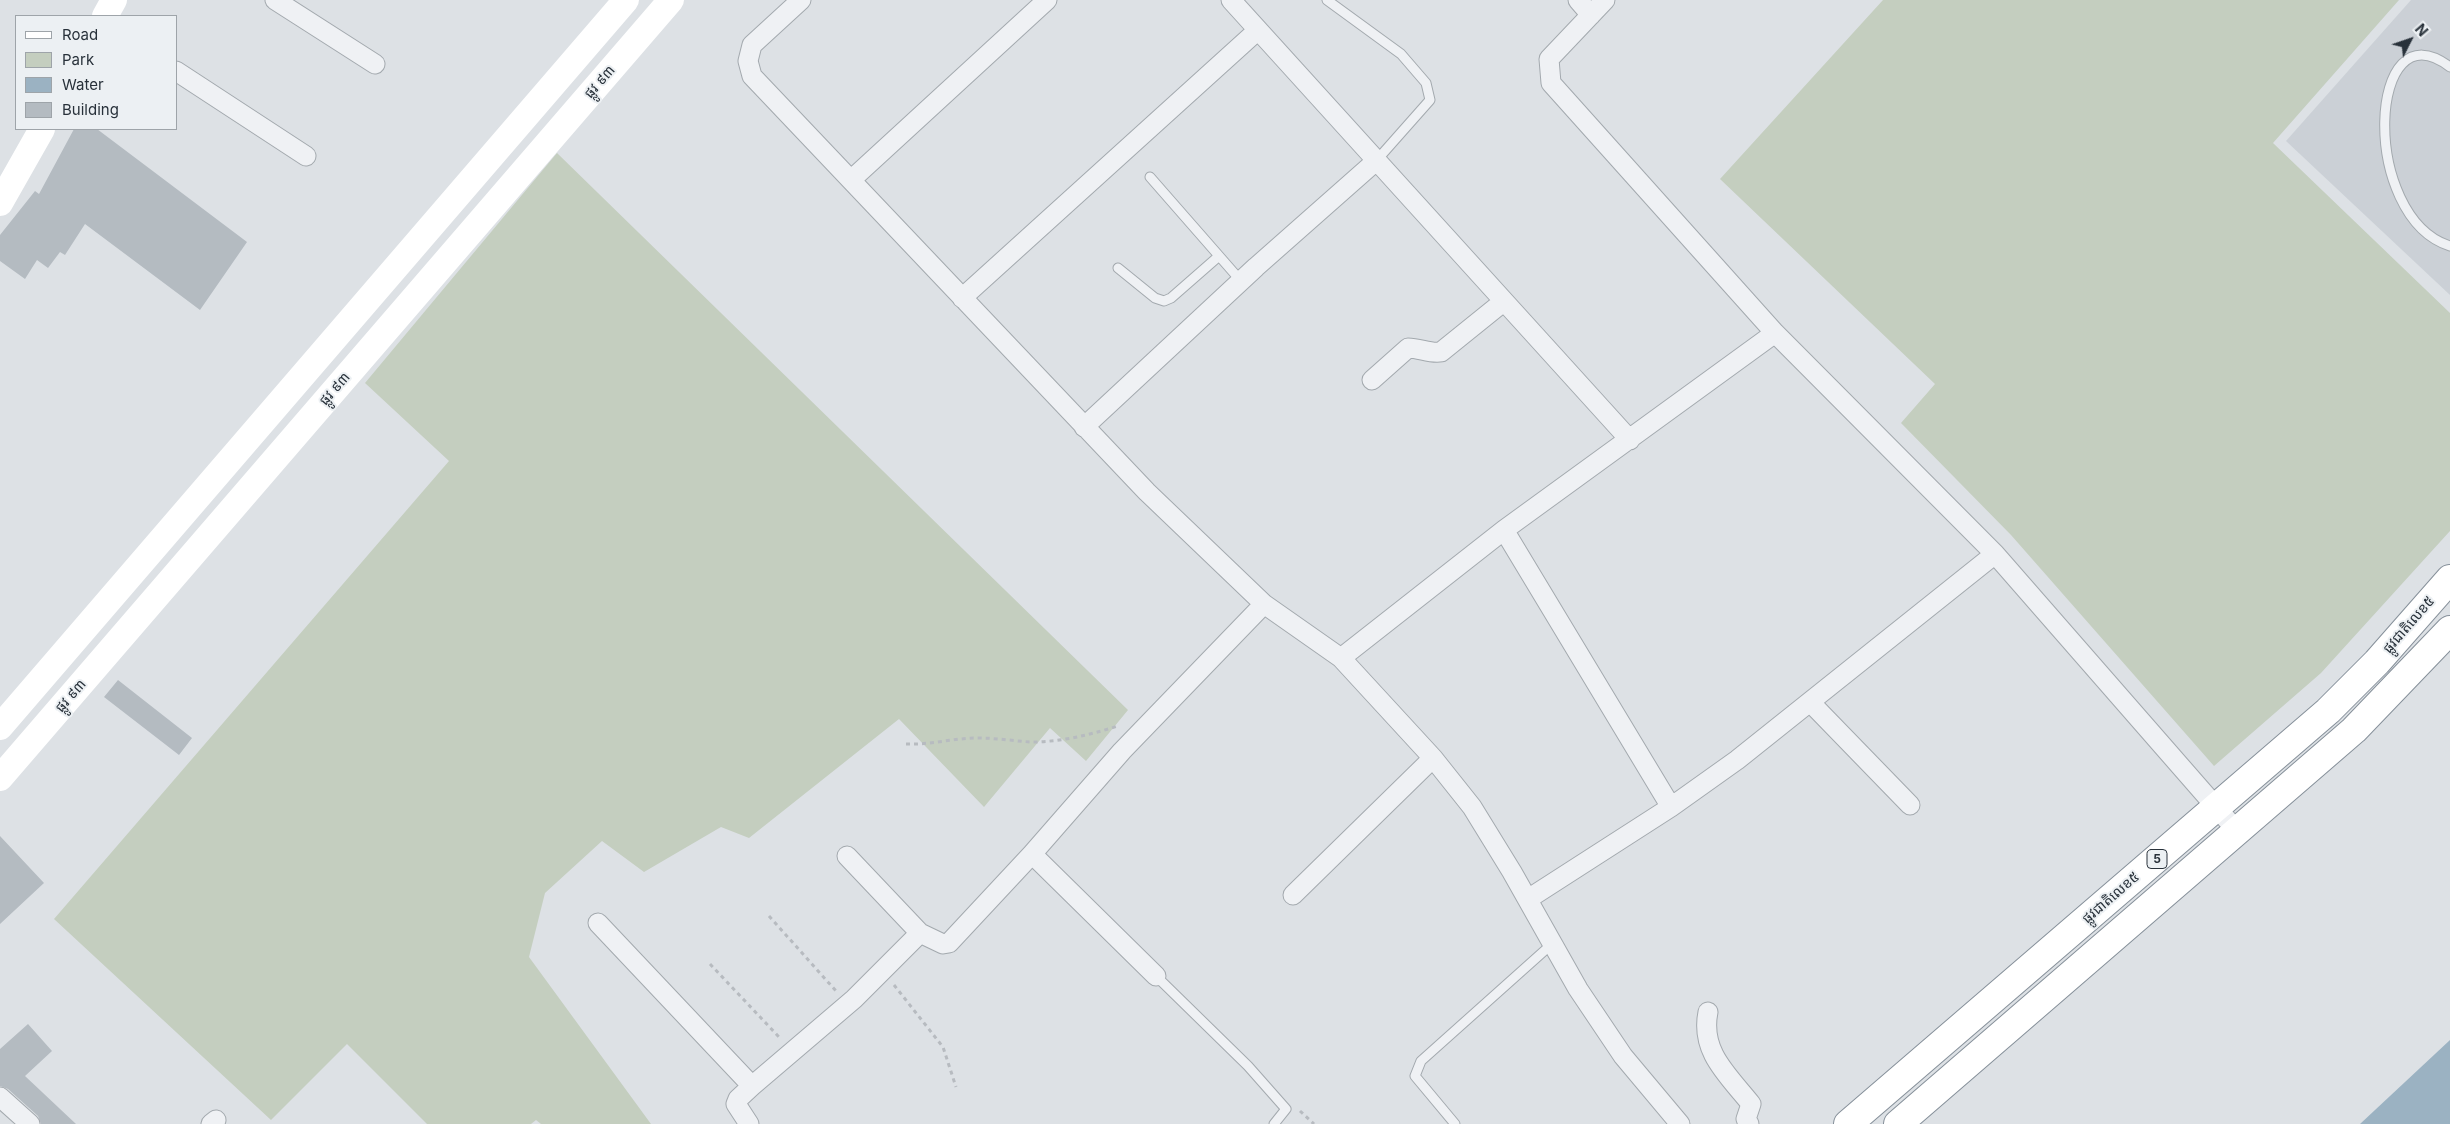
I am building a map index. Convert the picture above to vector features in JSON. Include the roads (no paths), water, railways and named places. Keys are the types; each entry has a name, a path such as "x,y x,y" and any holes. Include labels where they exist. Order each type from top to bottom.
{"highway":[{"name":"ផ្លូវជាតិលេខ៥","path":"1848,1124 2328,711 2377,662 2450,578"},
{"name":"5","path":"1898,1124 2354,730 2401,684 2450,630"}],"street":[{"path":"106,15 114,0"},
{"path":"275,0 376,64"},
{"path":"0,727 626,0"},
{"name":"ផ្លូវ ៩៣","path":"0,778 671,0"},
{"path":"801,0 752,44 748,61 752,76 1147,492 1264,604 1341,658 1433,758 1472,807 1554,943 1578,989 1624,1056 1680,1124"},
{"path":"851,180 1047,0"},
{"path":"1231,0 1630,440"},
{"path":"1578,0 1591,15"},
{"path":"1605,0 1549,59 1551,83 1774,333 1995,554 2237,831"},
{"path":"962,298 1258,30"},
{"path":"178,72 306,156"},
{"path":"0,203 41,130"},
{"path":"1084,427 1241,281 1376,161"},
{"path":"1372,380 1408,348 1419,348 1433,353 1441,352 1503,302"},
{"path":"1341,658 1504,530 1630,440 1774,333"},
{"path":"1504,530 1671,807"},
{"path":"1528,899 1671,807 1737,760 1995,554"},
{"path":"847,856 920,933 943,944 949,943 1032,854 1156,715 1264,604"},
{"path":"1810,702 1910,805"},
{"path":"1293,895 1433,758"},
{"path":"1032,854 1156,976"},
{"path":"598,922 752,1086"},
{"path":"749,1124 736,1104 738,1099 848,1005 920,933"},
{"path":"1708,1012 1705,1026 1708,1046 1715,1058 1751,1104 1746,1119 1749,1124"},
{"path":"0,1097 30,1124"}],"lane":[{"path":"1327,0 1401,54 1426,83 1430,100 1376,161"},
{"path":"2450,67 2431,56 2416,55 2404,62 2394,74 2388,89 2385,109 2386,156 2400,197 2413,218 2429,235 2450,246"},
{"path":"1150,178 1241,281"},
{"path":"1118,268 1154,298 1164,301 1171,298 1219,256"},
{"path":"1455,1124 1414,1076 1421,1061 1554,943"},
{"path":"1156,976 1248,1066 1286,1109 1274,1124"}],"water":[{"path":"2450,1040 2450,1124 2360,1124"}]}
